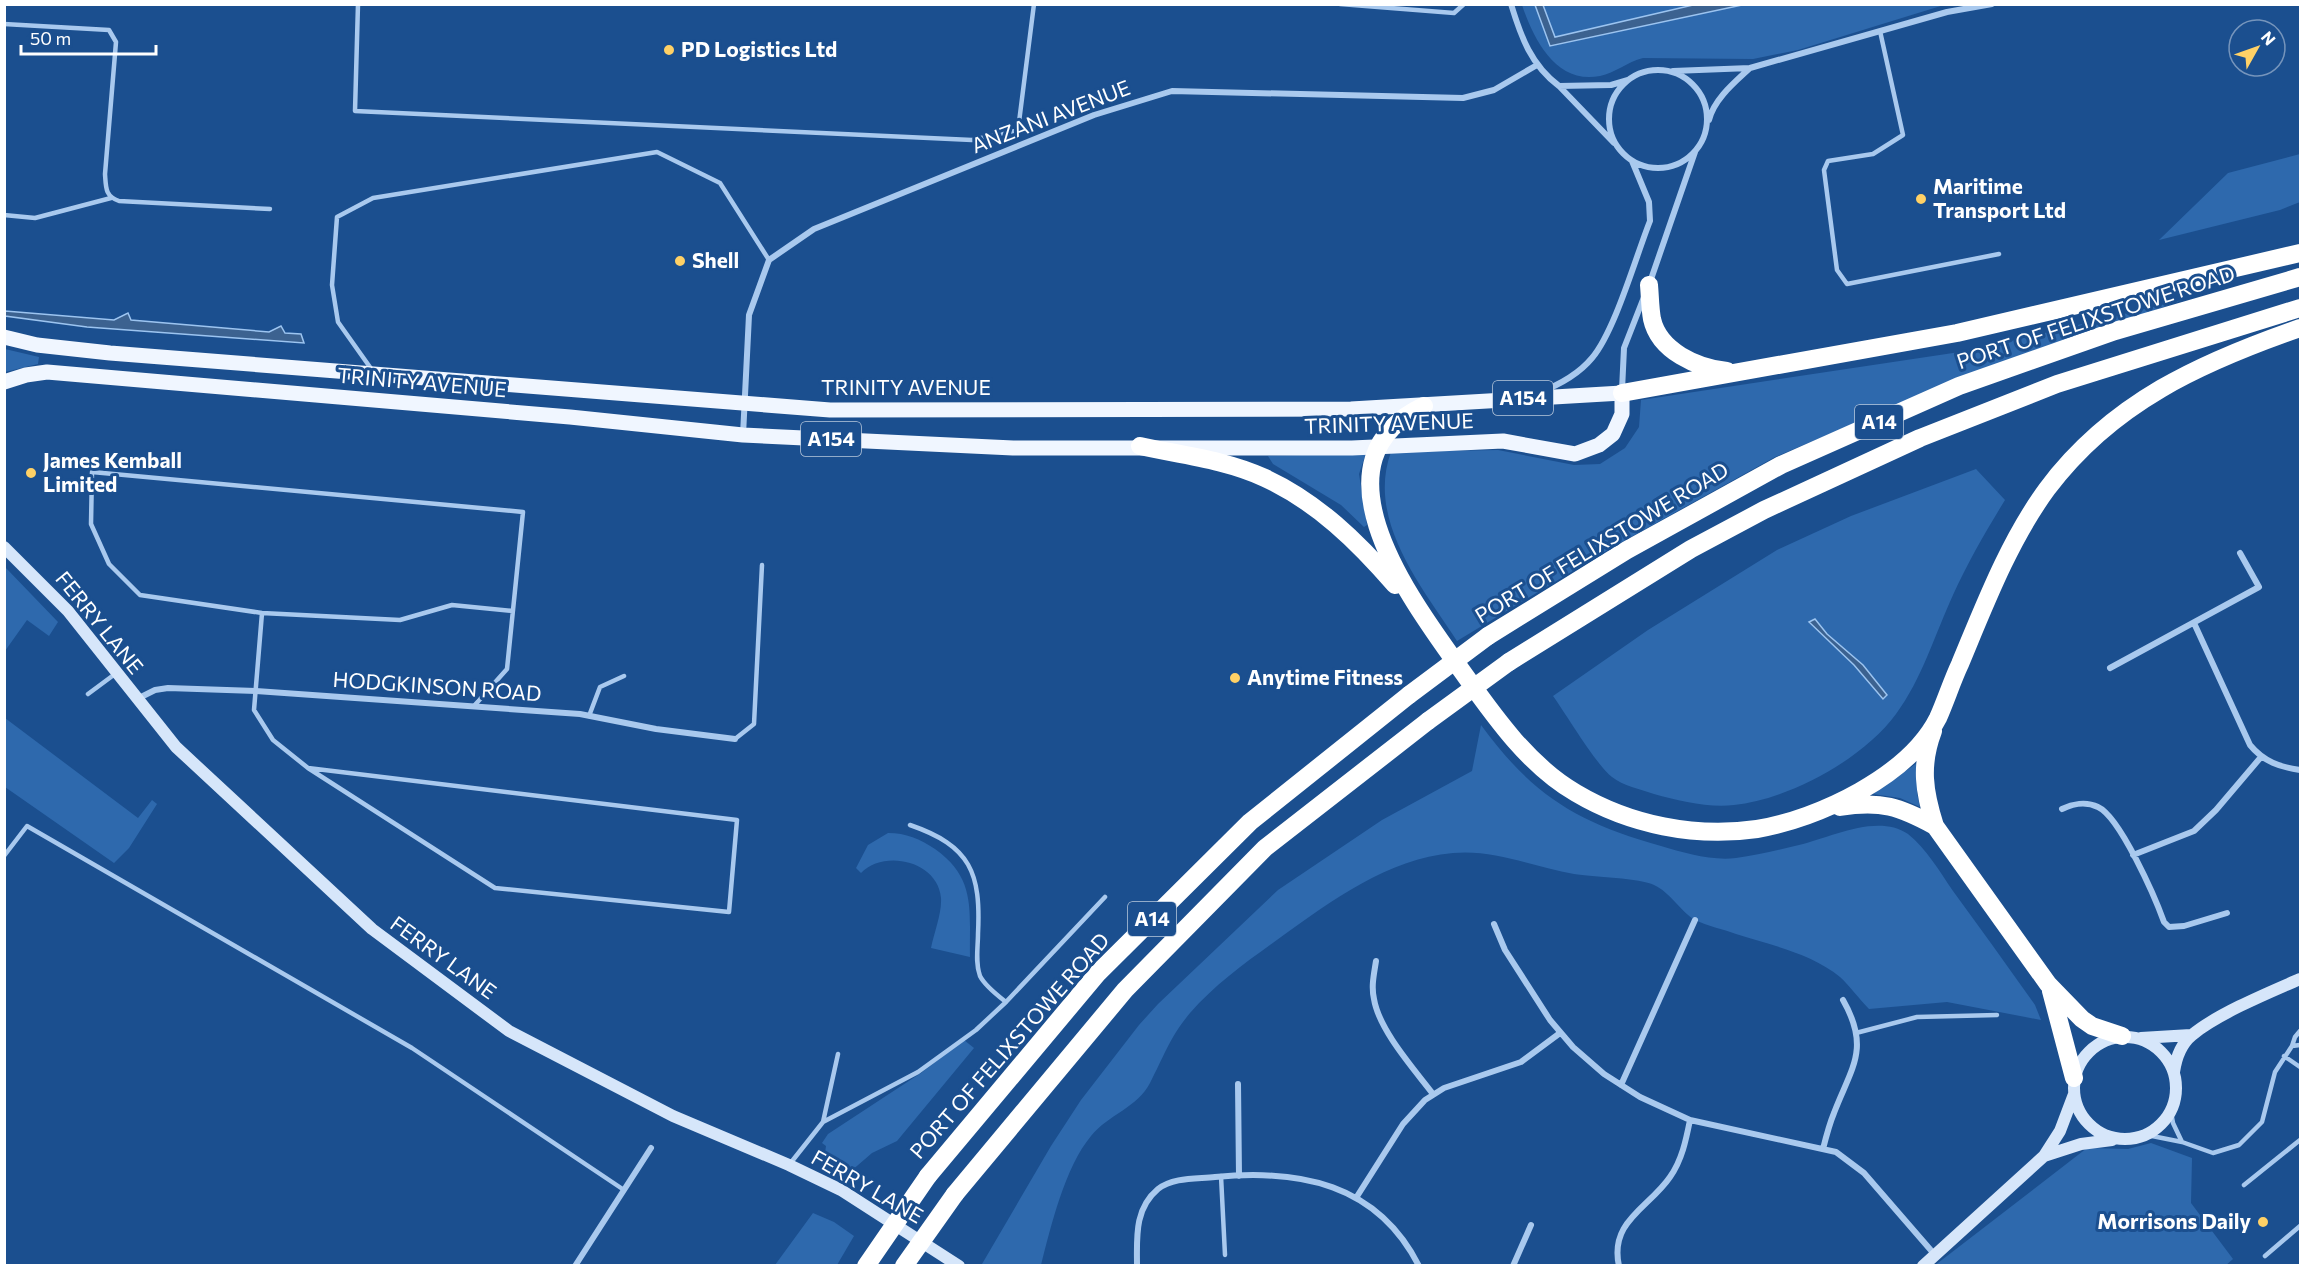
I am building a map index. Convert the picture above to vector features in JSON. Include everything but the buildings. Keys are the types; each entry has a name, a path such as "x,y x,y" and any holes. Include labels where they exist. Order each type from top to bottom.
{"highway":[{"path":"1622,393 1957,333 2301,253"},
{"name":"PORT OF FELIXSTOWE ROAD","path":"866,1266 928,1176 1107,964 1251,822 1409,695 1488,636 1558,591 1695,511 1781,465 1927,400 1959,386 2115,331 2301,277"},
{"path":"1649,285 1652,320 1661,337 1672,349 1713,369 1738,372"},
{"name":"A14","path":"904,1266 955,1194 1125,990 1265,848 1428,721 1509,662 1691,549 1764,510 1920,438 2057,384 2249,322 2301,308"},
{"path":"2130,1037 2092,1026 2082,1019 2048,984 1935,826 1925,796 1923,776 1928,744 2016,536 2049,487 2071,460 2134,404 2168,383 2206,363 2301,328"},
{"path":"1424,406 1404,418 1380,445 1372,482 1373,514 1387,555 1428,622 1491,711 1543,768 1573,792 1603,807 1654,825 1689,831 1726,833 1762,828 1822,811 1868,803 1903,809 1935,826"},
{"path":"1140,446 1230,466 1263,477 1295,494 1335,524 1370,556 1428,622"},
{"path":"1822,811 1845,800 1893,768 1937,721"},
{"path":"2048,984 2074,1086"}],"main road":[{"name":"TRINITY AVENUE","path":"4,337 38,345 110,353 830,410 1208,410 1424,406 1527,397 1622,393 1622,414 1613,434 1593,448 1575,454 1503,441 1352,448 1140,446 1013,448 743,435 570,417 47,372 26,375 4,382"}],"street":[{"path":"1510,4 1526,48 1537,65 1631,160 1649,202 1650,221 1604,339 1593,357 1577,373 1561,383 1527,397"},
{"path":"1559,86 1611,85 1629,80 1641,73 1750,68 1947,12 1992,4"},
{"name":"ANZANI AVENUE","path":"769,260 814,229 1094,115 1172,91 1463,98 1494,90 1537,65"},
{"path":"1622,393 1623,348 1649,285 1695,152 1705,133 1711,112 1750,68"},
{"path":"1669,71 1682,76 1701,94 1706,107 1705,133"},
{"path":"1620,150 1612,136 1609,121 1611,105 1618,91 1629,80"},
{"path":"1631,160 1658,168 1684,161 1695,152"},
{"path":"743,435 749,315 769,260"},
{"name":"FERRY LANE","path":"4,547 68,611 136,699 182,753 372,929 509,1031 673,1116 842,1190 959,1266"},
{"path":"2110,668 2259,587 2240,553"},
{"path":"2194,623 2250,746 2279,767 2301,770"},
{"name":"HODGKINSON ROAD","path":"136,699 155,690 168,688 256,691 589,716 656,729 735,739"},
{"path":"2133,855 2194,831 2216,810 2261,756"},
{"path":"2062,809 2072,804 2098,807 2117,826 2164,922 2169,927 2184,926 2227,913"},
{"path":"1621,1085 1695,920"},
{"path":"1494,924 1505,950 1560,1033 1587,1060 1640,1097 1690,1120 1766,1139 1836,1152 1864,1173 1935,1255"},
{"path":"1376,961 1372,983 1374,1001 1382,1022 1433,1094"},
{"path":"2044,1156 2081,1144 2147,1135 2161,1125 2171,1112 2177,1092 2174,1072 2176,1056 2191,1035 2243,1005 2301,979"},
{"path":"1823,1149 1834,1113 1854,1072 1856,1033 1851,1013 1843,1000"},
{"path":"1356,1198 1416,1107 1433,1094 1521,1062 1560,1033"},
{"path":"1923,1266 2044,1156 2060,1131 2081,1062 2091,1049 2106,1040 2191,1035"},
{"path":"2130,1037 2153,1045 2166,1056 2174,1072"},
{"path":"1238,1084 1239,1176"},
{"path":"2074,1086 2077,1107 2094,1129 2120,1140"},
{"path":"1619,1266 1620,1232 1676,1169 1690,1120"},
{"path":"575,1266 651,1148"},
{"path":"1137,1266 1137,1224 1146,1205 1158,1189 1182,1180 1239,1176 1304,1177 1331,1185 1356,1198 1396,1231 1419,1266"},
{"path":"1513,1266 1532,1225"}],"lane":[{"path":"358,4 355,111 972,140 1018,130 1034,4"},
{"path":"1340,4 1454,13 1464,4"},
{"path":"4,24 109,30 116,42 105,174 106,192 111,198 119,201 270,209"},
{"path":"1880,31 1903,135 1873,154 1828,161 1824,170 1837,270 1847,284 1999,254"},
{"path":"374,373 338,322 332,285 337,217 373,198 657,152 720,183 769,260"},
{"path":"4,214 35,218 111,198"},
{"path":"474,706 507,669 513,611 523,512 92,472 91,524 109,564 140,595 262,613 400,620 452,605 513,611"},
{"path":"735,739 754,724 762,565"},
{"path":"262,613 254,710 273,740 308,768 495,888 729,912 737,820 308,768"},
{"path":"88,694 116,673"},
{"path":"589,716 600,687 624,676"},
{"path":"910,825 943,839 968,863 979,894 979,972 986,984 1006,1002"},
{"path":"4,856 27,826 412,1048 624,1190"},
{"path":"789,1165 824,1122 918,1072 957,1045 1006,1002 1105,897"},
{"path":"1856,1033 1917,1017 1997,1015"},
{"path":"2147,1135 2182,1142 2213,1153 2232,1149 2248,1139 2266,1112 2275,1072 2301,1031"},
{"path":"2292,1046 2301,1045"},
{"path":"824,1122 838,1054"},
{"path":"2284,1056 2301,1067"},
{"path":"2171,1112 2173,1123 2182,1142"},
{"path":"2244,1185 2301,1140"},
{"path":"1221,1176 1225,1255"},
{"path":"2265,1256 2301,1226"}],"shaded area":[{"path":"1522,5 1535,5 1551,46 1742,5 1944,5 1798,50 1753,59 1643,58 1605,75 1584,77 1559,66 1549,56 1533,31"},
{"path":"1535,5 1543,5 1555,37 1693,5 1742,5 1550,46"},
{"path":"1543,5 1693,5 1554,37"},
{"path":"2300,154 2300,202 2280,210 2159,240 2228,173"},
{"path":"2182,300 2078,339 1976,372 1775,457 1611,548 1457,641 1414,575 1392,527 1386,503 1385,477 1391,452 1498,450 1574,465 1600,464 1625,448 1639,427 1641,400 1973,350"},
{"path":"5,311 114,320 128,313 131,320 269,332 281,326 285,333 301,334 304,343 87,327 5,316"},
{"path":"5,349 39,357 38,364 5,372"},
{"path":"1366,453 1359,474 1367,525 1364,527 1341,505 1273,464 1268,456"},
{"path":"1976,469 2005,500 1959,583 1913,686 1896,714 1882,731 1845,761 1824,774 1778,795 1734,805 1704,805 1664,797 1621,783 1612,777 1590,751 1553,696 1648,630 1777,550 1851,516","holes":["1815,619 1827,634 1863,665 1883,698 1854,665 1809,623"]},
{"path":"5,567 58,622 49,636 27,620 5,651"},
{"path":"1815,619 1827,634 1863,665 1887,695 1883,699 1854,665 1809,622"},
{"path":"5,718 138,818 152,800 157,804 129,848 114,863 5,787"},
{"path":"1481,725 1519,770 1559,803 1605,827 1679,851 1727,859 1799,845 1868,826 1896,828 1908,834 1921,846 2035,1005 2041,1020 1947,1002 1869,1009 1840,977 1829,969 1790,951 1695,920 1665,892 1654,885 1628,879 1574,874 1514,859 1468,852 1429,857 1383,872 1341,896 1257,954 1211,992 1177,1030 1145,1091 1131,1105 1098,1129 1082,1149 1066,1180 1041,1265 982,1264 1051,1146 1081,1100 1158,1004 1278,890 1382,820 1472,771"},
{"path":"1917,763 1917,793 1920,807 1900,798 1873,794"},
{"path":"888,833 907,835 924,842 949,860 958,872 968,897 970,911 970,957 931,948 941,898 938,885 930,875 909,863 896,861 871,866 861,873 856,868 868,845"},
{"path":"964,1040 974,1048 897,1141 872,1153 843,1178 825,1165 828,1159 825,1153 826,1146 822,1143 828,1134 921,1073"},
{"path":"2151,1143 2192,1158 2191,1203 2233,1259 2225,1266 1934,1266 2087,1148 2128,1149"},
{"path":"813,1213 834,1222 854,1236 837,1265 775,1265"}],"place":[{"name":"PD Logistics Ltd","path":"669,50"},
{"name":"Maritime Transport Ltd","path":"1921,199"},
{"name":"Shell","path":"680,261"},
{"name":"James Kemball Limited","path":"31,473"},
{"name":"Anytime Fitness","path":"1235,678"},
{"name":"Morrisons Daily","path":"2263,1222"}]}
